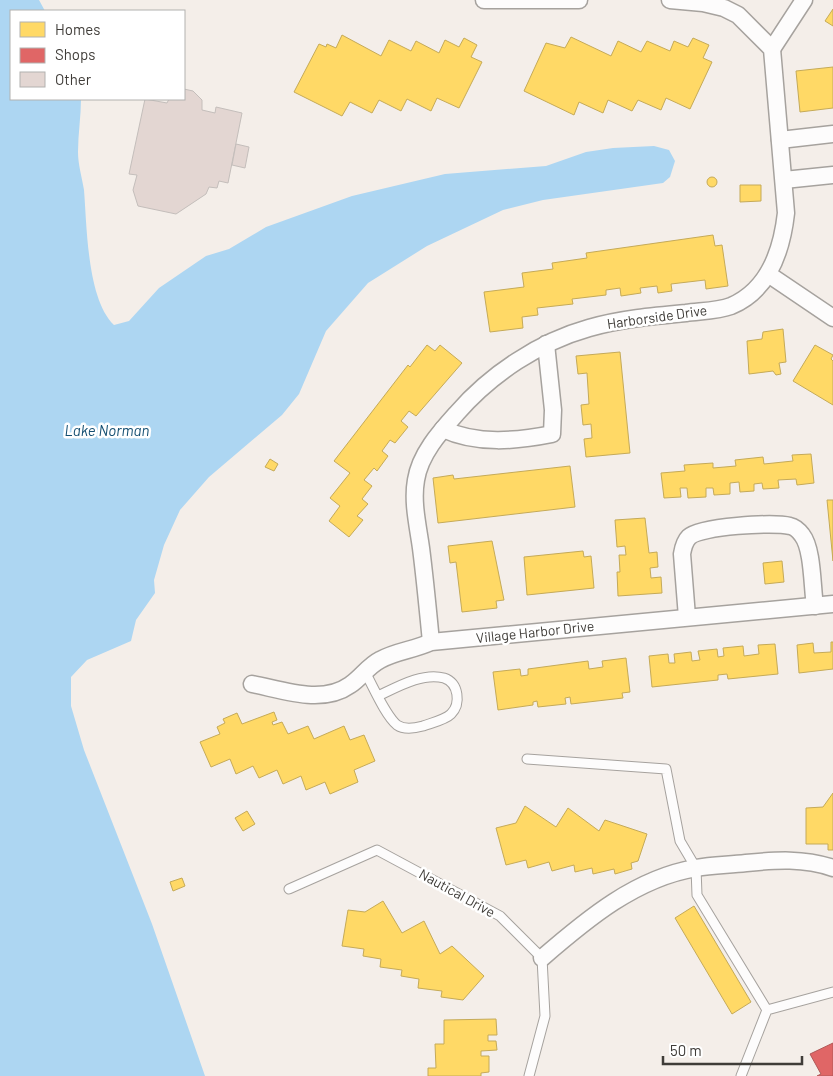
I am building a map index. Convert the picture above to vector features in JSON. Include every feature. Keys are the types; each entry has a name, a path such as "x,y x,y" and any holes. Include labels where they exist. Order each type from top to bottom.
{"street":[{"path":"484,0 579,0"},
{"path":"670,0 703,3 724,8 738,15 772,49 804,0"},
{"name":"Harborside Drive","path":"431,642 417,518 416,482 419,468 443,429 464,404 490,380 546,344 588,328 624,320 731,306 759,285 768,274 776,259 783,236 786,213 772,49"},
{"path":"780,140 833,134"},
{"path":"784,180 833,175"},
{"path":"768,274 833,318"},
{"path":"443,429 458,436 499,441 552,434 553,410 546,344"},
{"path":"687,616 682,554 684,544 690,536 700,531 753,525 790,526 803,536 808,549 815,606"},
{"name":"Village Harbor Drive","path":"252,684 304,695 340,692 387,656 431,642 687,616 833,604"},
{"path":"542,958 582,924 611,903 650,883 673,874 696,868 774,860 807,861 833,868"}],"lane":[{"path":"365,672 378,696 396,724 402,728 417,728 451,715 456,707 457,691 450,682 443,678 427,678 409,682 378,696"},
{"path":"527,759 666,769 680,841 696,868 697,894 767,1010"},
{"name":"Nautical Drive","path":"289,889 377,850 500,916 542,958"},
{"path":"529,1076 545,1016 542,958"},
{"path":"767,1010 833,992"},
{"path":"741,1076 767,1010"}],"water":[{"name":"Lake Norman","path":"0,0 39,0 44,10 10,10 10,100 81,100 78,157 84,190 90,262 98,298 105,313 114,325 129,321 159,288 206,256 229,249 266,227 352,196 445,174 546,166 586,152 613,148 654,146 669,150 675,161 670,177 663,183 543,200 503,210 427,246 368,283 326,331 299,394 282,415 209,477 180,510 164,545 154,580 155,593 136,620 131,641 87,660 71,677 71,706 84,750 152,924 205,1076 0,1076"}],"building: Homes":[{"path":"833,9 833,26 825,21"},
{"path":"342,35 381,56 389,40 411,51 416,41 439,53 445,40 459,47 464,38 477,45 471,57 482,62 459,108 437,98 431,111 407,99 401,111 379,100 372,113 350,102 342,116 294,92 319,44 326,47 327,44 336,48"},
{"path":"571,37 611,56 618,41 641,52 647,41 670,51 674,41 688,47 693,38 709,45 703,58 712,62 690,109 666,98 661,110 638,100 632,111 608,100 603,113 579,102 574,115 524,91 546,43 565,48"},
{"path":"833,67 833,108 800,112 796,71"},
{"path":"710,177 714,177 717,182 716,186 710,187 707,184 707,180"},
{"path":"740,185 761,185 761,201 740,202"},
{"path":"713,235 715,246 722,245 728,286 706,289 705,280 671,284 672,291 658,293 657,286 640,288 641,293 621,296 620,288 606,290 606,295 572,299 573,304 537,308 538,315 522,317 523,328 490,332 484,292 524,287 522,273 553,269 552,263 587,258 586,253"},
{"path":"783,329 786,362 779,363 781,374 776,375 773,371 749,374 747,341 762,339 763,332"},
{"path":"427,345 435,351 440,345 462,363 416,416 409,411 401,421 408,427 395,443 390,440 382,451 388,456 377,471 374,468 364,480 372,486 362,499 368,504 357,516 363,520 349,537 329,521 340,506 330,498 350,473 334,461 408,365 410,367"},
{"path":"815,345 833,355 831,359 833,361 833,405 793,381"},
{"path":"620,352 630,453 586,457 584,439 592,438 591,424 583,425 581,405 589,404 587,373 578,374 576,356"},
{"path":"811,454 814,483 797,485 796,479 778,480 779,488 763,489 762,483 754,484 754,491 740,492 739,482 730,483 730,494 714,495 713,488 706,488 706,497 688,498 687,488 680,488 681,497 664,498 661,473 685,471 684,465 713,463 713,468 736,466 735,460 763,457 764,464 793,461 792,455"},
{"path":"270,459 278,464 274,471 265,467"},
{"path":"570,466 575,507 438,523 433,478 453,475 454,479"},
{"path":"827,500 833,500 833,561"},
{"path":"645,518 649,553 657,552 658,567 650,568 651,578 661,577 662,593 618,596 617,572 620,572 619,555 626,555 625,546 617,547 615,520"},
{"path":"492,541 504,600 496,601 497,608 462,612 456,562 450,563 448,546"},
{"path":"583,551 584,557 591,556 594,588 527,595 524,557"},
{"path":"782,561 784,582 765,584 763,563"},
{"path":"831,642 833,642 833,669 799,673 797,645 813,643 814,653 831,652"},
{"path":"775,644 778,674 728,679 727,674 718,675 718,680 652,687 649,656 668,654 669,663 675,663 674,654 691,652 692,661 700,660 698,651 717,649 718,657 724,656 723,648 743,646 744,656 759,654 758,645"},
{"path":"626,658 630,692 622,693 623,698 571,704 570,697 565,698 566,704 538,707 537,701 533,702 533,705 498,710 493,672 520,669 521,676 528,675 528,669 588,661 589,669 603,667 602,661"},
{"path":"274,712 277,720 272,722 273,725 282,722 288,734 308,726 314,739 344,726 350,740 364,735 375,761 354,770 358,782 330,794 325,782 306,790 301,776 283,784 277,770 259,778 253,766 236,774 230,759 211,767 200,742 220,734 217,727 225,723 223,719 237,713 242,724"},
{"path":"833,793 833,850 828,850 828,844 806,844 806,808 823,807"},
{"path":"525,806 556,827 568,808 599,831 605,820 647,834 638,861 631,863 632,869 615,874 614,869 593,874 592,868 575,872 574,865 552,871 549,862 528,868 526,860 506,865 496,828 516,823"},
{"path":"247,811 255,824 243,831 235,818"},
{"path":"182,878 185,886 173,891 170,882"},
{"path":"383,901 402,933 424,921 440,954 452,946 484,976 463,1000 441,997 442,991 418,988 419,979 401,976 402,970 380,967 381,959 363,956 364,949 342,946 348,910 365,912"},
{"path":"694,906 751,1002 732,1014 675,918"},
{"path":"496,1019 497,1035 488,1035 488,1041 496,1041 497,1050 481,1051 481,1056 489,1056 489,1072 481,1073 481,1076 428,1076 428,1068 436,1068 435,1044 444,1044 444,1020"}],"building: Shops":[{"path":"833,1043 833,1076 817,1076 821,1074 810,1054"}],"building: Other":[{"path":"185,89 193,91 202,100 202,110 215,113 216,107 242,113 228,183 219,181 217,188 209,187 206,194 176,214 138,206 133,190 137,175 129,174 145,100 167,103 168,100 185,100"},
{"path":"236,144 249,147 245,168 232,165"}]}
